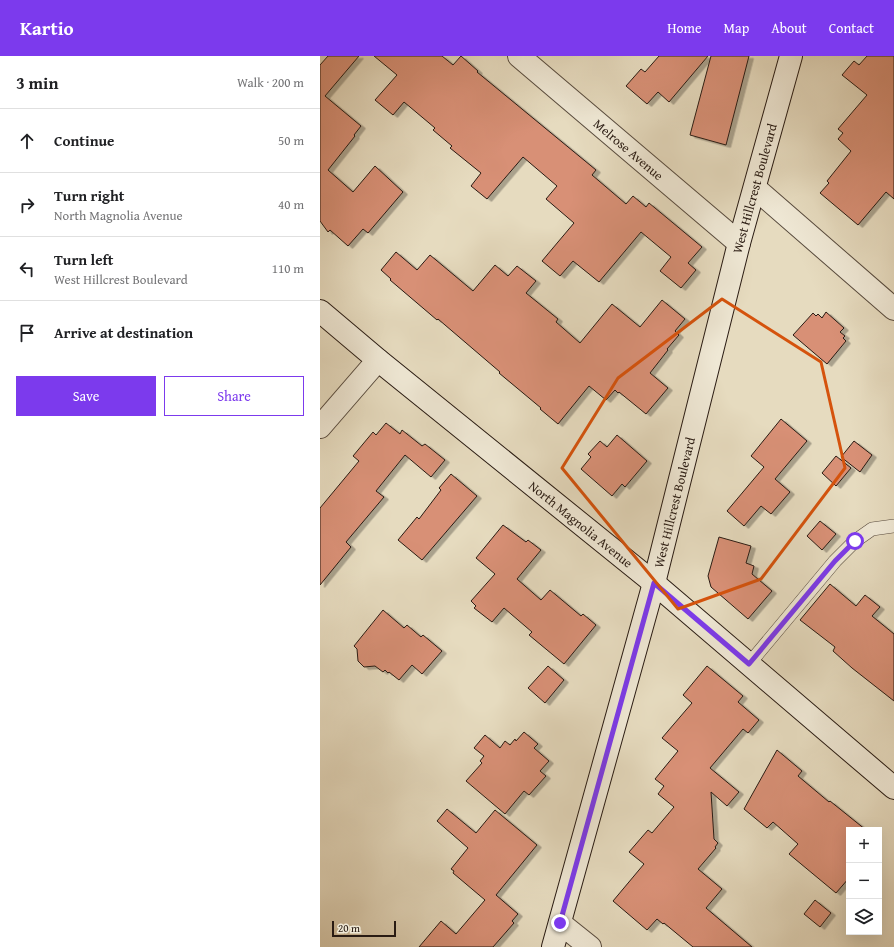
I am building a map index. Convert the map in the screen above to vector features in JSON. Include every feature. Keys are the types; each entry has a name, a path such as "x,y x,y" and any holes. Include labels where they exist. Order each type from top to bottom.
{"street":[{"name":"Melrose Avenue","path":"519,56 739,243"},
{"name":"West Hillcrest Boulevard","path":"553,947 654,583 739,243 791,56"},
{"path":"755,188 894,309"},
{"name":"North Magnolia Avenue","path":"320,311 378,360 654,583 894,788"},
{"path":"320,427 378,360"},
{"path":"560,923 590,947"}],"lane":[{"path":"749,664 835,561 855,541 872,529 894,526"}],"highlighted area":[{"path":"722,299 821,362 845,468 761,579 678,609 562,468 618,378"}],"building":[{"path":"328,56 359,56 325,96 361,126 354,135 355,136 328,170 353,192 375,166 403,192 368,233 363,229 348,246 330,230 328,232 320,221 320,65"},
{"path":"374,56 442,56 453,65 461,56 478,71 477,72 596,170 592,175 626,204 633,196 646,207 649,203 702,247 688,263 696,270 681,288 660,271 671,257 641,232 599,282 573,261 560,276 542,261 574,223 546,199 557,186 523,157 487,199 471,186 481,173 450,148 452,146 433,130 435,128 404,102 393,115 375,100 397,75"},
{"path":"659,56 708,56 669,102 658,92 647,104 626,86 641,69 645,72"},
{"path":"711,56 749,56 726,145 690,135"},
{"path":"867,56 894,56 894,199 886,192 858,225 820,193 829,183 827,181 851,151 838,139 843,133 838,129 867,95 842,75 854,61 859,65"},
{"path":"396,252 417,270 430,255 473,291 495,265 508,276 517,266 536,281 526,293 558,319 556,322 580,343 612,304 640,327 662,300 685,319 675,331 679,335 650,373 668,388 646,414 615,390 606,400 589,386 558,424 499,373 500,372 390,280 391,279 381,270"},
{"path":"826,312 844,328 840,332 845,336 843,338 846,341 827,364 793,335 813,313 816,316 818,314 822,318"},
{"path":"781,419 807,441 775,479 790,492 771,514 761,506 744,526 727,511 764,467 751,456"},
{"path":"386,423 400,434 402,430 422,446 425,444 445,460 431,477 405,455 376,491 384,497 346,542 351,547 320,585 320,508 359,461 353,456 373,432 376,435"},
{"path":"617,435 647,461 625,487 622,484 612,496 581,469 591,457 588,454 600,441 607,447"},
{"path":"854,441 872,455 860,472 841,457"},
{"path":"836,456 851,468 836,486 822,473"},
{"path":"451,474 477,496 422,560 398,540 417,517 419,519 441,490 439,488"},
{"path":"820,521 836,534 822,550 807,536"},
{"path":"503,525 526,542 528,540 541,550 517,579 541,600 550,590 581,616 583,614 596,625 564,664 529,635 532,632 504,608 492,622 474,608 476,606 471,601 495,574 476,558"},
{"path":"719,537 751,546 746,563 754,566 752,574 772,591 748,619 711,587 708,576"},
{"path":"830,584 856,606 865,595 880,607 872,616 894,634 894,701 852,668 833,651 835,647 800,620"},
{"path":"383,610 404,628 407,625 421,637 423,635 442,651 422,674 412,665 399,680 385,670 383,672 375,666 364,667 358,661 357,649 354,646"},
{"path":"548,666 564,680 545,703 528,688"},
{"path":"707,666 743,696 738,702 759,720 748,733 743,729 710,768 739,792 727,806 711,792 714,839 718,843 715,847 716,848 698,869 722,889 706,908 752,947 693,947 657,919 647,930 613,901 644,864 629,852 648,830 652,833 674,807 658,794 664,786 655,779 678,751 662,738 692,703 683,695"},
{"path":"524,732 538,744 534,748 549,761 540,771 546,776 529,795 524,791 505,814 466,781 482,763 480,761 484,756 474,748 485,735 500,748 505,741 510,745 515,739 516,741"},
{"path":"777,750 802,771 798,776 862,827 846,827 846,881 836,893 789,854 798,844 773,822 767,828 744,809"},
{"path":"447,809 476,833 495,810 537,845 496,895 518,914 512,921 514,923 493,947 419,947 441,921 456,934 485,900 453,873 454,871 451,869 468,848 437,821"},
{"path":"815,900 831,913 820,927 804,914"}],"route":[{"path":"560,923 654,583 749,664 835,561 855,541"}]}
